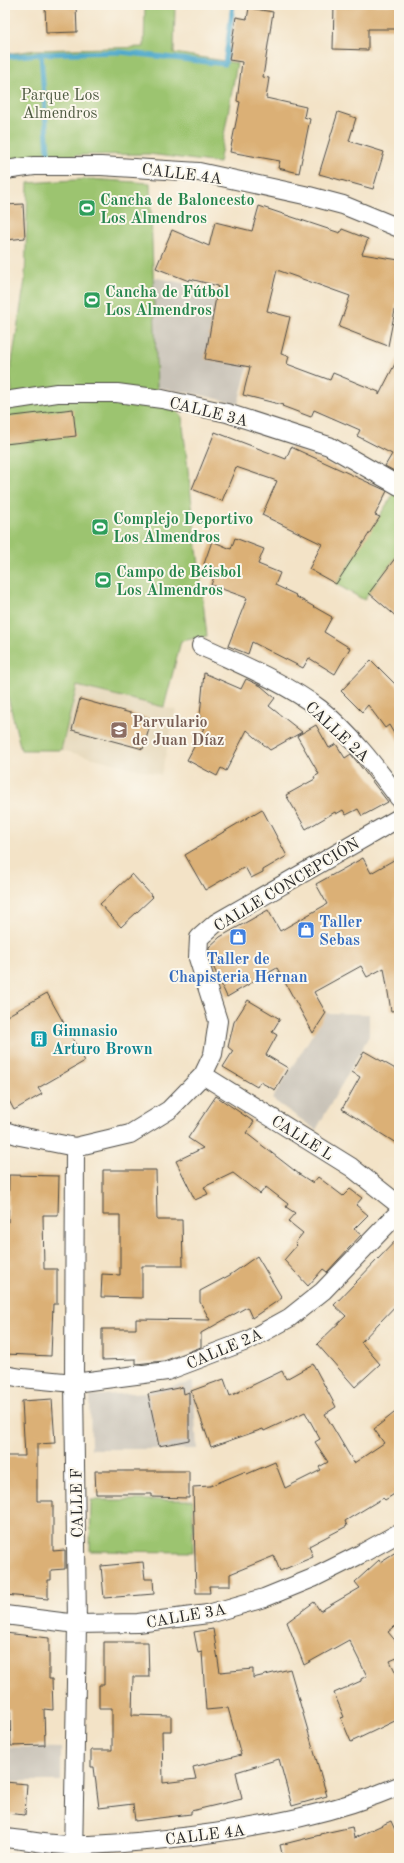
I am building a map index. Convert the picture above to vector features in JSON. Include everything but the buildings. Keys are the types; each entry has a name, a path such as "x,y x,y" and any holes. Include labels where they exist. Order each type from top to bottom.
{"street":[{"name":"CALLE 4A","path":"5,170 34,166 101,166 199,172 343,205 399,228"},
{"name":"CALLE 3A","path":"5,401 57,393 117,393 162,399 228,413 329,446 399,486"},
{"name":"CALLE 2A","path":"201,646 268,678 303,697 320,709 369,758 399,798"},
{"name":"CALLE CONCEPCIÓN","path":"5,1131 20,1136 75,1147 130,1134 169,1110 202,1075 212,1054 218,1021 198,958 199,938 216,923 399,818"},
{"name":"CALLE L","path":"202,1075 351,1167 399,1205"},
{"name":"CALLE F","path":"73,1852 77,1624 74,1383 75,1147"},
{"name":"CALLE 2A","path":"5,1375 74,1383 167,1371 249,1340 289,1318 323,1291 399,1212"},
{"name":"CALLE 3A","path":"5,1615 77,1624 138,1623 208,1614 264,1598 313,1578 399,1533"},
{"name":"CALLE 4A","path":"5,1838 73,1852 255,1827 324,1812 376,1796 399,1786"}],"shaded area":[{"path":"153,277 197,286 264,305 238,404 201,395 157,388"},
{"name":"Parvulario de Juan Díaz","path":"77,686 176,710 161,775 61,750"},
{"path":"326,1013 369,1014 369,1036 316,1130 272,1099"},
{"path":"193,1382 197,1449 91,1449 90,1396 146,1392"},
{"path":"5,1747 61,1748 61,1781 5,1781"}],"green space":[{"name":"Parque Los Almendros","path":"145,5 175,5 174,53 237,63 219,163 149,154 82,155 5,163 6,54 36,50 144,47"},
{"name":"Complejo Deportivo Los Almendros","path":"89,179 150,183 157,388 182,417 207,636 181,641 164,707 77,686 61,750 21,750 5,685 5,400 12,391 10,374 25,280 28,183"},
{"path":"394,493 399,496 399,553 364,600 336,584"},
{"path":"91,1500 193,1500 193,1552 90,1551"}],"waterway":[{"path":"48,153 41,54 120,52 225,64 233,5"},
{"path":"5,57 41,54"}],"place":[{"name":"Cancha de Baloncesto Los Almendros","path":"87,208"},
{"name":"Cancha de Fútbol Los Almendros","path":"92,300"},
{"name":"Complejo Deportivo Los Almendros","path":"100,527"},
{"name":"Campo de Béisbol Los Almendros","path":"103,580"},
{"name":"Parvulario de Juan Díaz","path":"119,730"},
{"name":"Taller Sebas","path":"306,930"},
{"name":"Taller de Chapisteria Hernan","path":"238,937"},
{"name":"Gimnasio Arturo Brown","path":"39,1039"}]}
